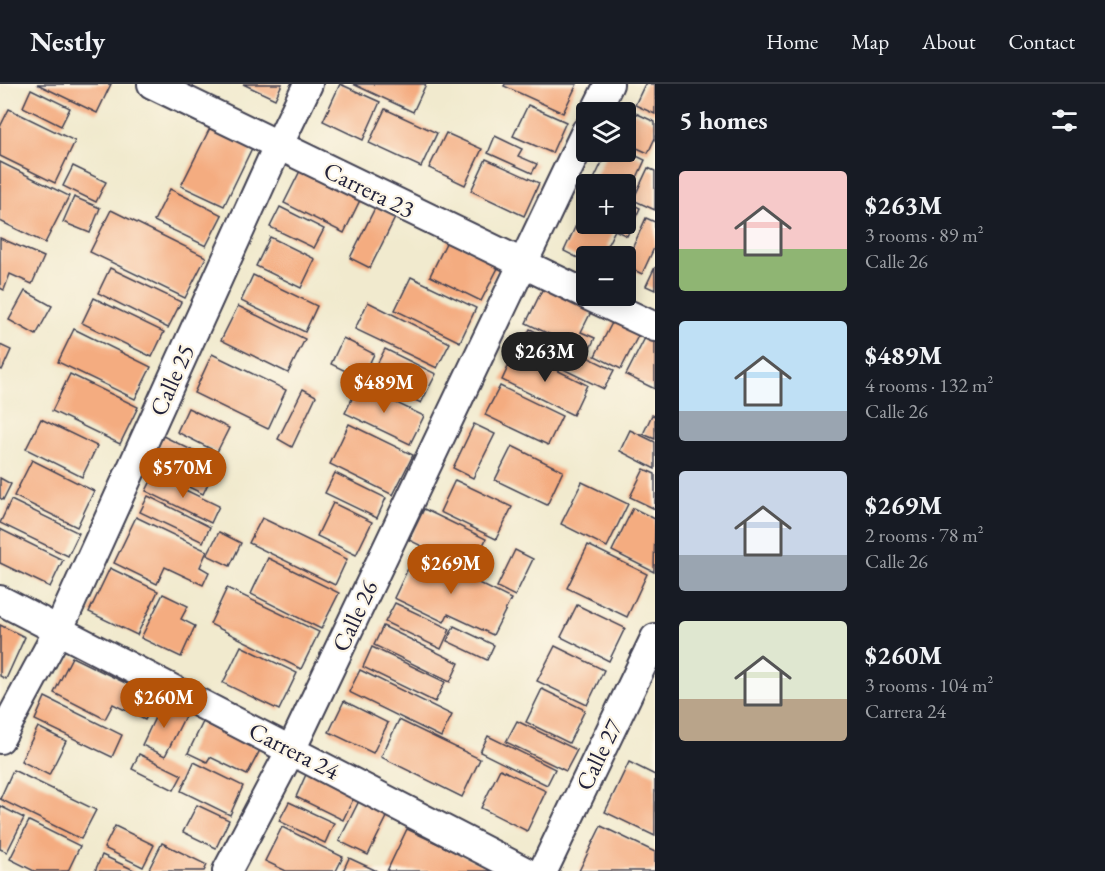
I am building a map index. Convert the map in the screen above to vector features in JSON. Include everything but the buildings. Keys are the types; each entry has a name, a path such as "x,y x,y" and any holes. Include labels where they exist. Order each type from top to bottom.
{"street":[{"name":"Carrera 23","path":"152,84 576,289"},
{"name":"Calle 25","path":"0,739 58,631 308,84"},
{"path":"600,102 609,84"},
{"name":"Calle 26","path":"226,871 291,750 576,152"},
{"name":"Carrera 23","path":"611,306 655,327"},
{"name":"Carrera 24","path":"0,600 524,871"},
{"name":"Calle 27","path":"543,871 655,638"}]}
